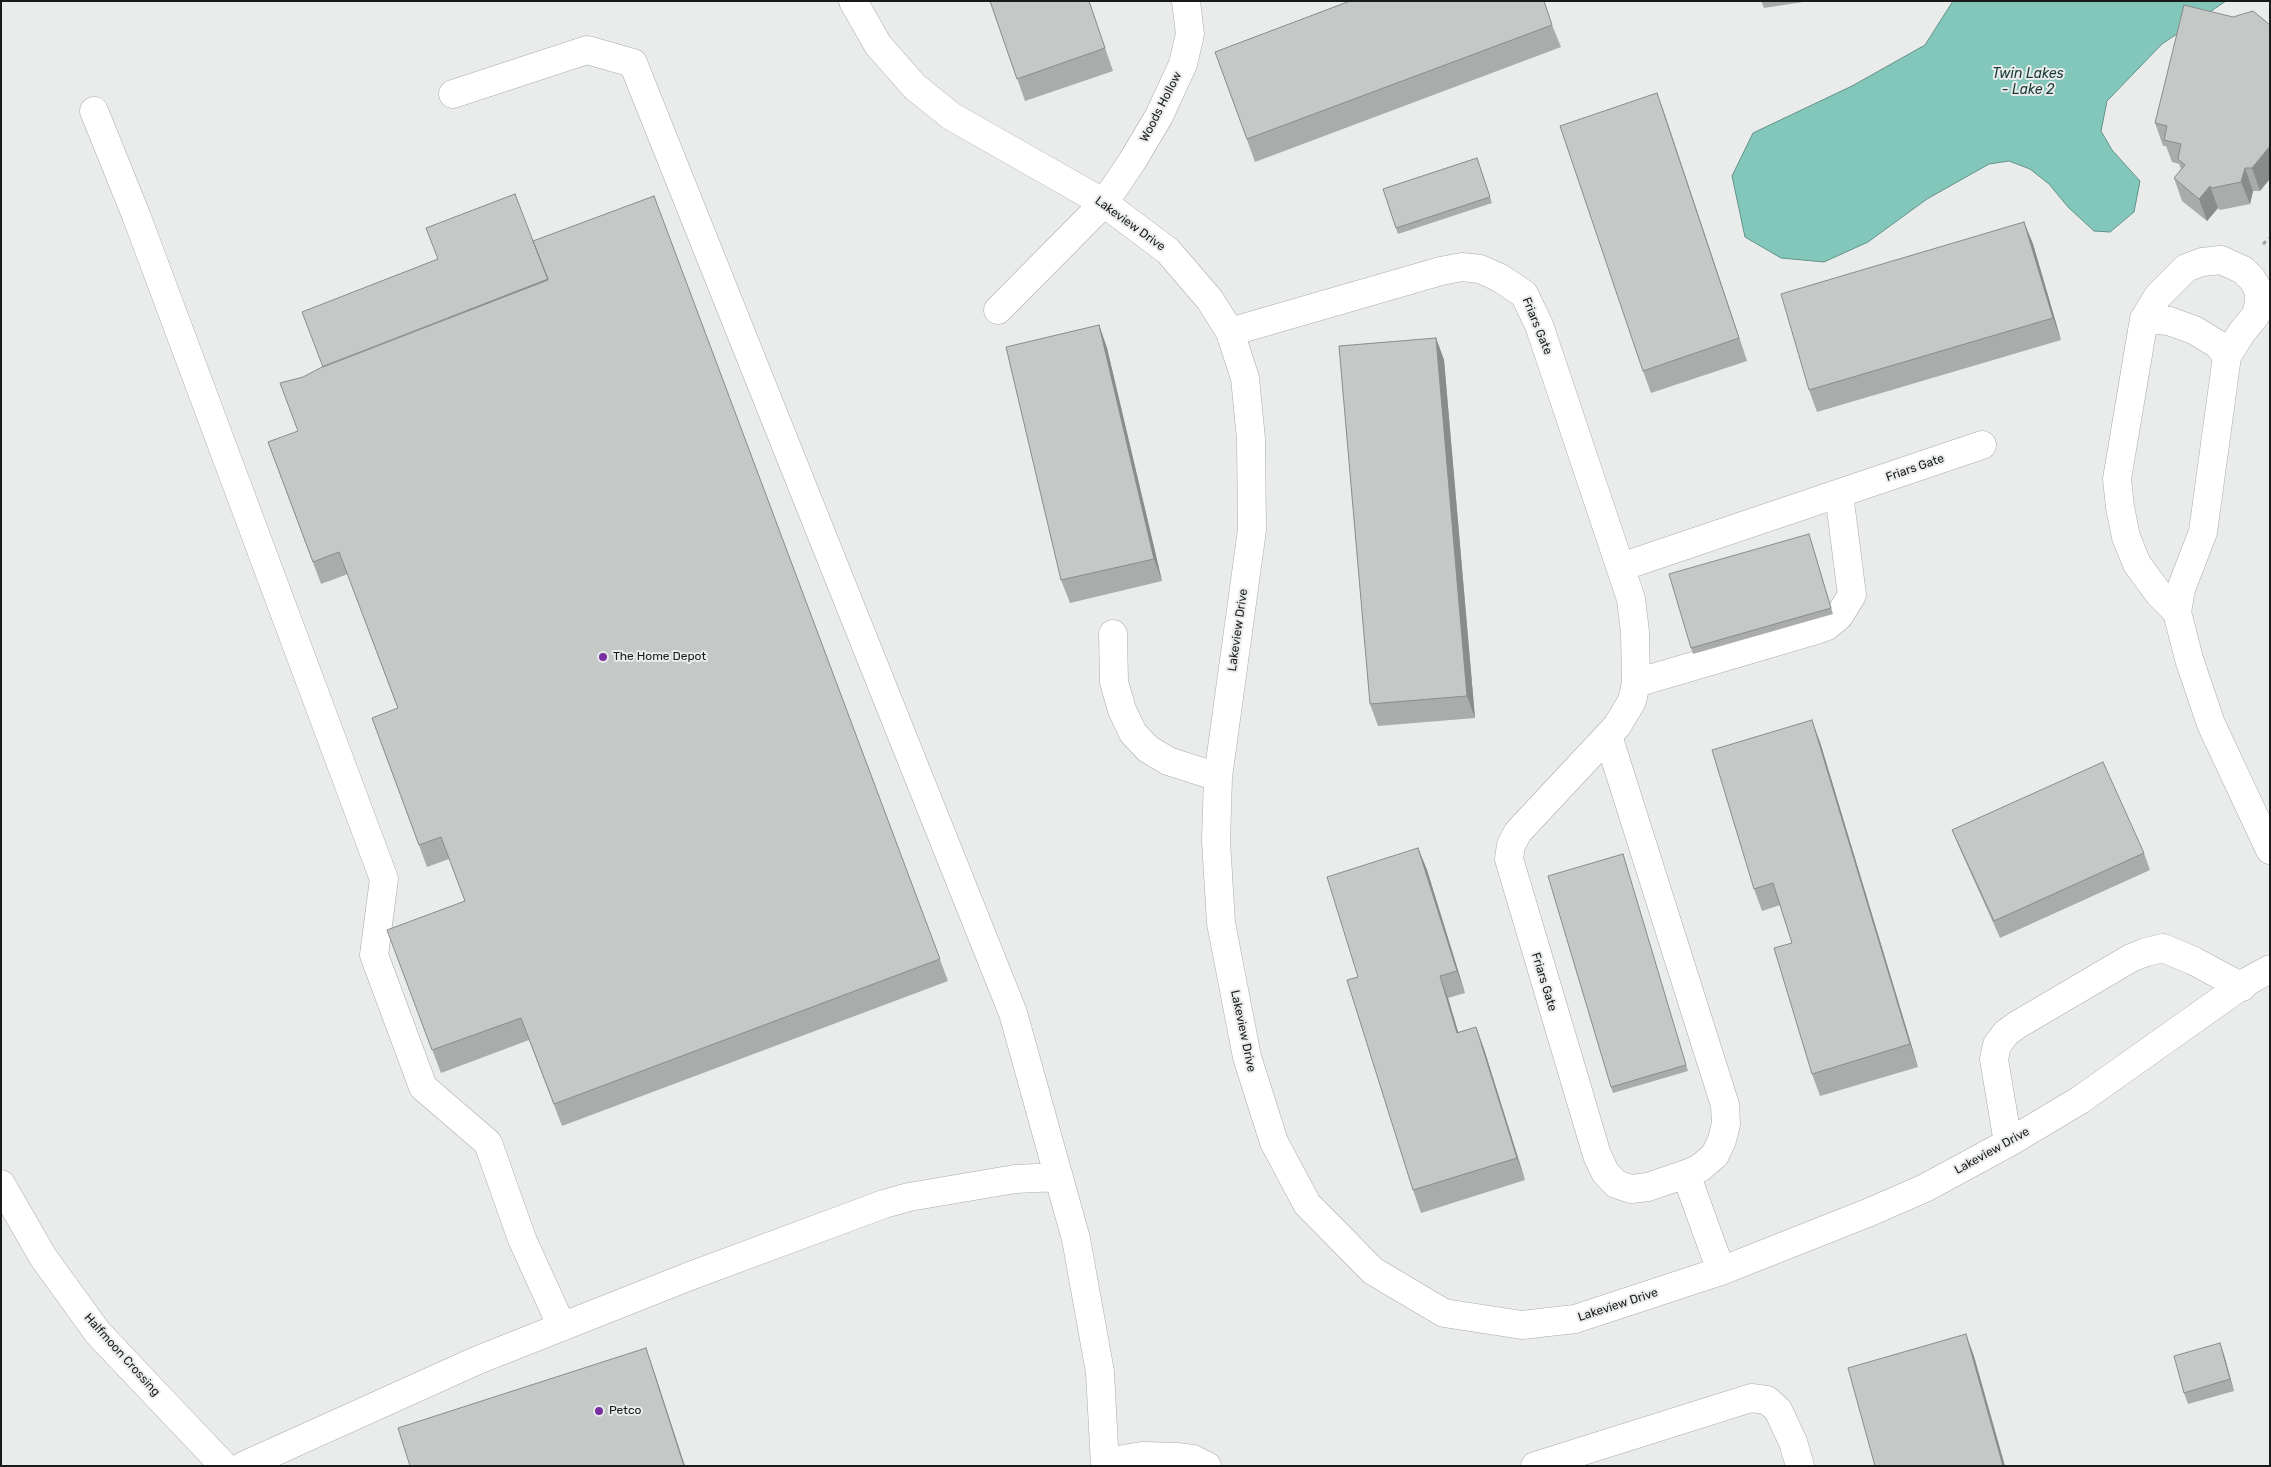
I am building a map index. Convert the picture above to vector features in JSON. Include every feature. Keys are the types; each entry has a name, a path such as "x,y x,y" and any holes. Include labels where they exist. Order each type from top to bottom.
{"street":[{"name":"Lakeview Drive","path":"853,1 878,45 915,87 951,116 1104,203 1168,251 1210,300 1230,332 1245,378 1251,439 1252,530 1218,777 1216,841 1221,924 1247,1057 1274,1142 1307,1204 1373,1271 1444,1313 1522,1325 1575,1319 1720,1271 1870,1212 1925,1188 2008,1143 2080,1100 2270,969"},
{"name":"Woods Hollow","path":"998,310 1104,203 1133,160 1159,116 1183,64 1190,34 1186,1"},
{"path":"453,94 587,50 634,64 1013,1013 1076,1239 1100,1372 1105,1464 1142,1456 1193,1459 1207,1466"},
{"path":"94,111 136,214 384,879 374,955 423,1087 488,1143 522,1239 562,1327"},
{"path":"2177,612 2159,594 2137,564 2126,537 2117,479 2144,319 2158,296 2186,268 2202,262 2220,260 2242,270 2252,279 2259,291 2259,303 2256,315 2242,332 2227,356 2203,532 2181,589 2177,612 2189,659 2211,724 2270,850"},
{"name":"Friars Gate","path":"1230,332 1441,271 1462,268 1480,269 1514,285 1524,294 1539,325 1621,567 1632,608 1635,632 1636,683 1632,700 1625,714 1608,736 1518,832 1511,845 1509,859 1597,1155 1605,1172 1616,1184 1632,1189 1648,1187 1686,1174 1700,1168 1715,1155 1722,1140 1726,1124 1725,1105 1608,736"},
{"path":"2144,319 2169,322 2194,330 2217,344 2227,356"},
{"name":"Friars Gate","path":"1621,567 1982,445"},
{"path":"1636,683 1816,630 1827,626 1838,616 1852,595 1839,494"},
{"path":"1113,634 1114,682 1122,710 1133,733 1148,749 1168,761 1218,777"},
{"path":"2008,1143 1994,1059 1997,1045 2006,1033 2017,1024 2131,958 2163,948 2194,960 2242,987"},
{"path":"1686,1174 1720,1271"},
{"path":"243,1466 478,1360 690,1276 884,1204 909,1196 1015,1179 1059,1177"},
{"name":"Halfmoon Crossing","path":"1,1184 42,1257 98,1333 224,1466"},
{"path":"1536,1466 1569,1461 1751,1398 1767,1400 1778,1410 1793,1442 1800,1466"}],"path":[{"path":"2263,244 2270,238"}],"water":[{"name":"Twin Lakes - Lake 2","path":"1953,1 2226,1 2162,44 2107,101 2101,131 2112,150 2140,181 2134,212 2110,232 2094,231 2068,207 2049,184 2030,169 2009,161 1989,164 1927,199 1868,242 1824,262 1781,258 1745,237 1732,176 1753,133 1852,86 1925,45"}],"building":[{"path":"990,1 1089,1 1105,48 1017,79"},
{"path":"1350,1 1544,1 1552,25 1247,139 1215,52"},
{"path":"2184,5 2233,17 2253,11 2270,25 2270,146 2252,168 2245,168 2241,182 2212,188 2210,186 2199,199 2174,178 2185,165 2178,159 2181,144 2164,140 2167,126 2155,123"},
{"path":"1657,93 1739,338 1643,371 1560,126"},
{"path":"1477,158 1490,197 1396,228 1383,189"},
{"path":"515,194 548,280 323,367 302,312 438,259 426,228"},
{"name":"The Home Depot","path":"654,196 940,959 554,1104 521,1018 432,1050 387,930 465,901 441,837 419,845 372,718 398,708 339,552 313,562 268,442 298,431 280,383 303,377 324,366 548,279 533,241"},
{"path":"2024,222 2053,318 1809,390 1781,294"},
{"path":"1099,325 1154,559 1061,580 1006,347"},
{"path":"1436,338 1467,696 1370,704 1339,346"},
{"path":"1809,534 1831,608 1691,648 1669,574"},
{"path":"1812,720 1910,1044 1812,1074 1774,948 1792,943 1773,883 1754,889 1712,750"},
{"path":"2103,762 2144,853 1994,921 1952,830"},
{"path":"1418,848 1457,971 1440,976 1457,1033 1476,1027 1517,1158 1413,1190 1347,980 1358,977 1327,877"},
{"path":"1623,854 1686,1065 1611,1087 1548,876"},
{"path":"1966,1334 2003,1466 1875,1466 1848,1368"},
{"path":"2220,1343 2230,1379 2184,1393 2174,1356"},
{"name":"Petco","path":"646,1348 684,1466 410,1466 398,1428"}],"place":[{"name":"The Home Depot","path":"603,657"},
{"name":"Petco","path":"599,1411"}]}
